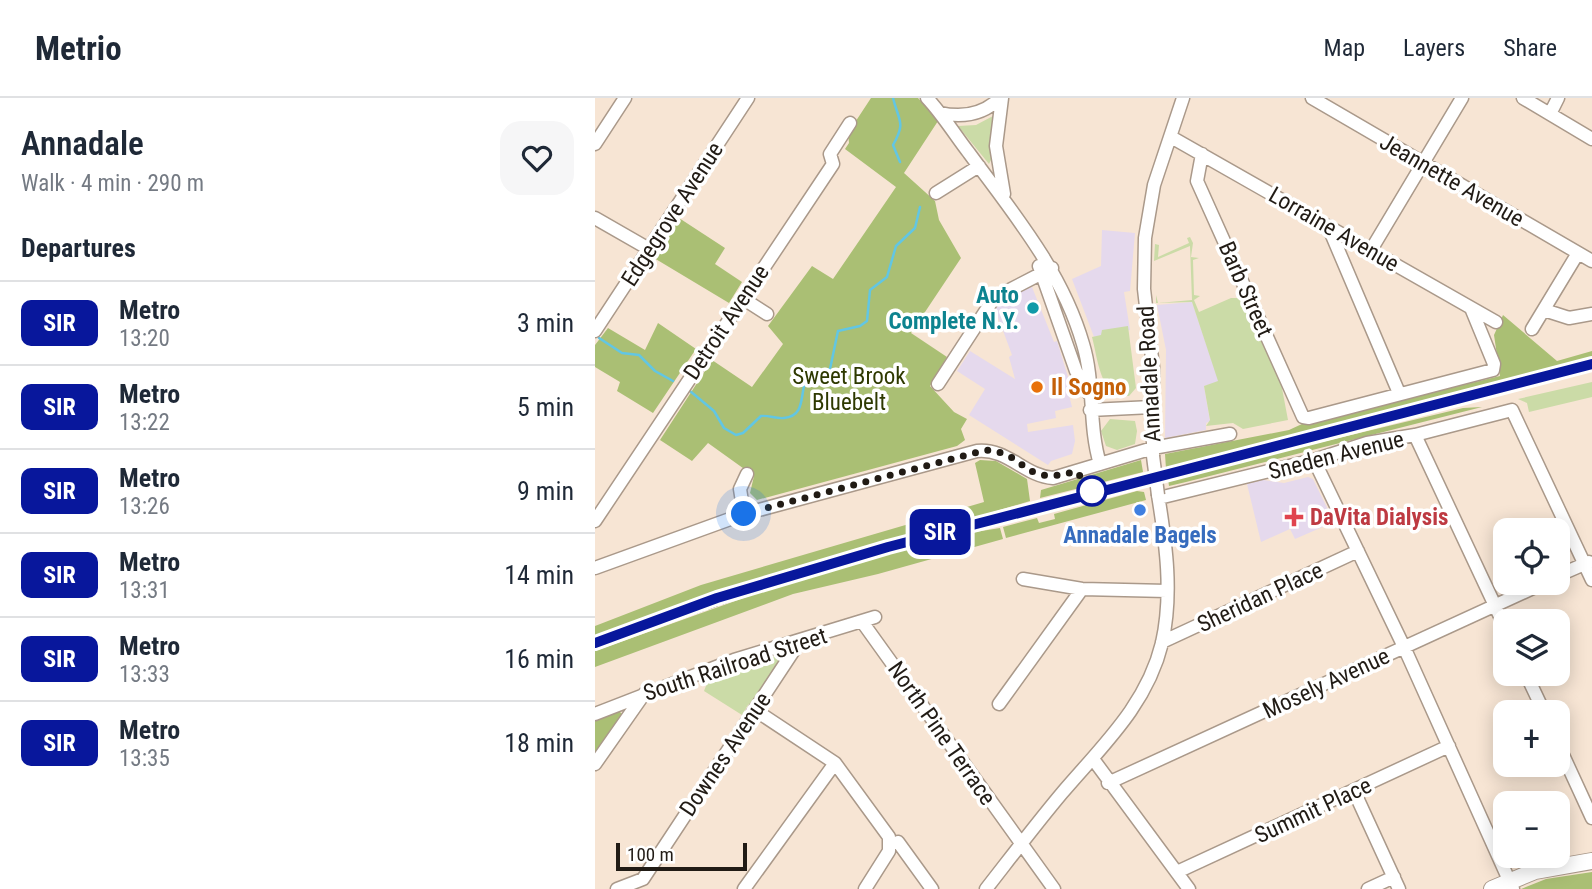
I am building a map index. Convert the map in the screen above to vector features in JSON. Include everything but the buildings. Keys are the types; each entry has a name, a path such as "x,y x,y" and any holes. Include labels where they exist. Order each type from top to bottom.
{"main road":[{"path":"1492,889 1559,865 1592,861"}],"street":[{"path":"595,144 625,98"},
{"name":"Edgegrove Avenue","path":"595,331 748,98"},
{"path":"927,98 1007,201 1083,341 1090,369 1088,393 1091,432 1100,464"},
{"path":"940,113 953,116 976,114 1001,98"},
{"path":"1001,98 996,155 1007,201"},
{"name":"Annadale Road","path":"986,889 1020,844 1133,709 1162,642 1167,591 1167,544 1153,452 1153,367 1144,289 1145,238 1154,185 1183,98"},
{"name":"Jeannette Avenue","path":"1312,98 1592,261"},
{"path":"1371,250 1462,98"},
{"path":"1523,98 1592,139"},
{"path":"1550,114 1558,98"},
{"name":"Detroit Avenue","path":"595,520 833,164 830,154 850,123"},
{"name":"Lorraine Avenue","path":"1171,137 1496,322"},
{"name":"Barb Street","path":"1202,154 1197,181 1301,414 1309,418 1399,393"},
{"path":"936,192 979,166"},
{"path":"595,218 649,249"},
{"path":"1328,226 1399,393 1493,370 1494,364 1471,308"},
{"path":"1532,329 1578,253"},
{"path":"938,384 994,298 1047,271"},
{"path":"742,298 767,314"},
{"path":"1544,310 1569,318 1592,314"},
{"path":"1090,410 1152,407"},
{"name":"Sneden Avenue","path":"1158,496 1314,460 1367,443 1415,435 1512,410 1588,562"},
{"path":"595,568 744,514 986,450 995,451 1045,478 1230,434"},
{"path":"1415,435 1496,609"},
{"path":"1314,460 1404,647 1511,884"},
{"path":"744,514 740,489 747,474"},
{"name":"Sheridan Place","path":"1162,642 1358,551"},
{"path":"1570,570 1588,562 1592,580"},
{"path":"1023,579 1082,589 1167,591"},
{"path":"999,704 1082,589"},
{"name":"Mosely Avenue","path":"1108,783 1518,595"},
{"name":"South Railroad Street","path":"595,714 734,660 869,620"},
{"name":"North Pine Terrace","path":"869,620 1020,844 1054,889"},
{"name":"Downes Avenue","path":"617,889 643,879 800,641"},
{"path":"595,764 644,694"},
{"path":"755,710 835,763 932,889"},
{"name":"Summit Place","path":"1177,872 1449,746"},
{"path":"1093,759 1108,783 1189,889"},
{"path":"744,889 835,763"},
{"path":"1570,770 1592,818"},
{"path":"1354,791 1397,883 1368,889"},
{"path":"865,889 894,839"}],"shaded area":[{"path":"1102,230 1135,233 1130,291 1124,292 1130,330 1094,337 1072,279 1101,266"},
{"path":"1032,287 1054,342 1057,341 1072,390 1068,391 1072,407 1055,411 1056,418 1027,424 1028,432 1073,425 1075,441 1072,454 1051,461 1048,465 969,415 985,389 957,371 970,351 1015,379 1009,357 1012,355 995,309 1000,301"},
{"path":"1192,302 1219,382 1204,386 1210,421 1206,423 1206,430 1165,438 1166,350 1157,305"},
{"path":"1308,477 1313,479 1334,522 1295,539 1290,529 1261,542 1247,484 1263,480 1284,483"}],"green space":[{"name":"Sweet Brook Bluebelt","path":"871,98 918,98 938,121 904,173 935,201 939,220 961,258 911,333 947,357 930,386 954,412 967,419 961,429 965,440 957,446 757,500 750,493 754,476 708,443 692,461 660,440 712,360 752,387 783,344 768,326 812,266 833,279 896,187 845,149 849,143 848,133"},
{"path":"993,116 989,164 958,126 976,125"},
{"path":"679,218 725,248 715,264 742,282 729,303 654,258"},
{"path":"1190,237 1193,243 1191,257 1199,258 1193,260 1194,295 1200,296 1194,300 1199,312 1231,298 1244,298 1281,383 1288,420 1243,429 1233,423 1206,426 1210,420 1204,386 1218,381 1192,302 1159,303 1192,300 1190,246 1154,261 1155,244 1159,245 1158,257 1189,243 1187,238"},
{"path":"1503,315 1557,361 1592,351 1592,361 1166,469 1165,454 1289,430 1302,424 1500,376 1494,335"},
{"path":"658,323 696,349 653,413 617,391 620,382 595,367 595,345 608,328 645,350"},
{"path":"1128,326 1136,388 1129,396 1119,395 1106,384 1092,337 1101,335 1102,330"},
{"path":"1592,382 1592,397 1529,412 1527,403 1518,399"},
{"path":"1482,407 1169,486 1168,479 1463,408"},
{"path":"1110,419 1135,421 1135,444 1117,450 1106,446 1101,431"},
{"path":"980,460 996,461 1027,479 1030,501 712,595 595,639 595,626 701,585 984,502 975,463"},
{"path":"1141,460 1143,472 1040,498 1041,490"},
{"path":"1137,491 1144,492 1146,500 1006,538 1003,527 1037,518 1039,523 1055,519 1054,514"},
{"path":"1000,528 1003,539 878,574 793,594 595,667 595,651 786,583 957,535"},
{"path":"778,655 782,659 756,700 748,705 742,715 704,691 709,678"},
{"path":"619,711 623,715 595,758 595,718"},
{"path":"1592,872 1592,889 1521,889 1546,879"}],"waterway":[{"path":"893,98 900,126 893,145 900,162"},
{"path":"690,391 714,411 724,428 736,435 743,433 761,416 784,418 796,413 807,377 830,369 838,331 860,326 867,321 870,290 887,277 896,246 915,228 920,207"},
{"path":"599,338 622,353 639,355 655,371 673,381"}],"railway":[{"path":"1144,478 1592,364"},
{"path":"595,648 780,583 1136,485"}],"metro line":[{"name":"SIR","path":"595,643 675,612 778,578 1001,515 1592,364"}],"place":[{"name":"Auto Complete N.Y.","path":"1033,308"},
{"name":"Il Sogno","path":"1037,387"},
{"name":"Annadale Bagels","path":"1140,510"},
{"name":"DaVita Dialysis","path":"1294,517"}],"route":[{"path":"744,514 986,450 1006,456 1045,478 1076,471 1092,491"}]}
